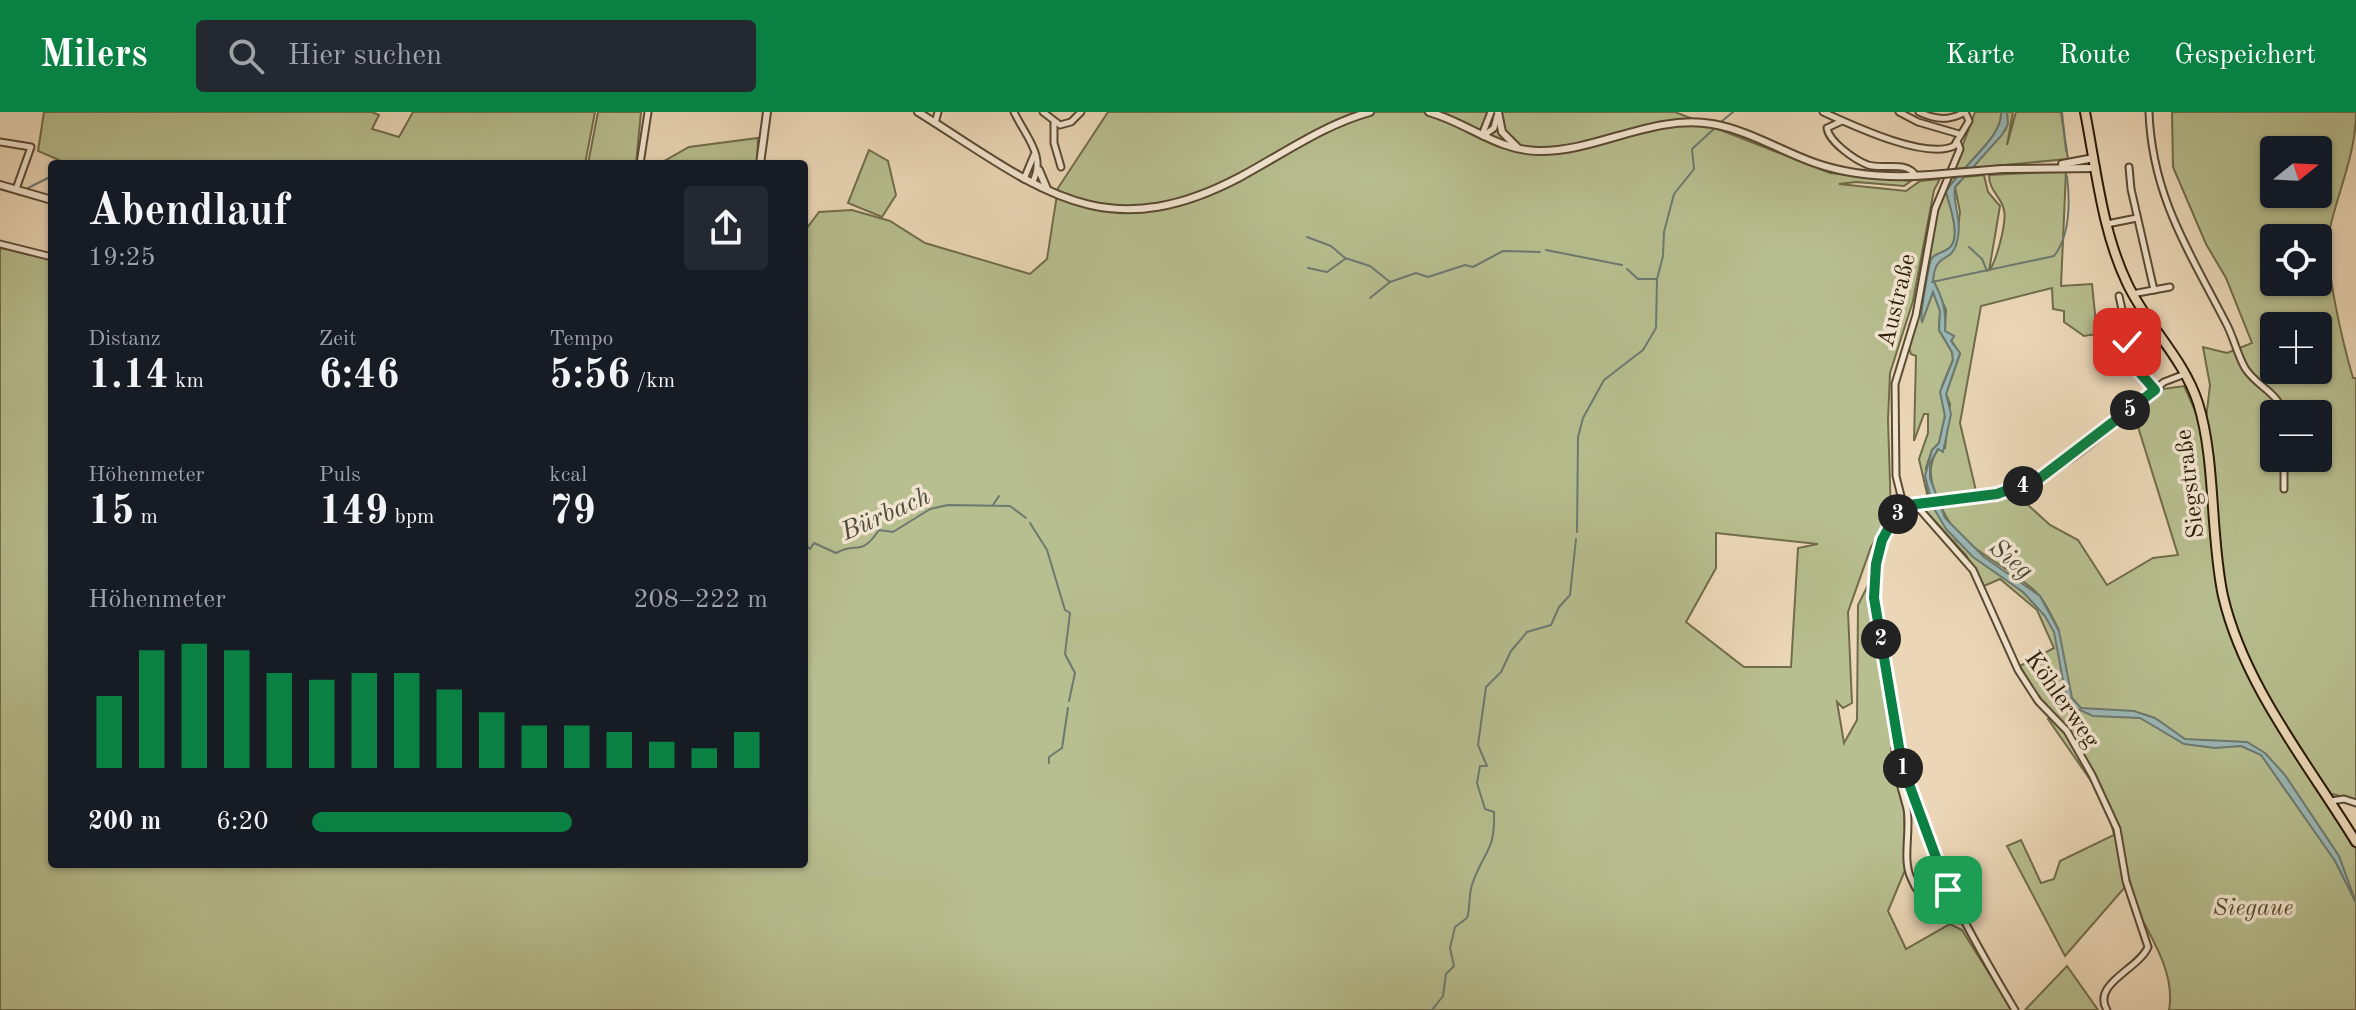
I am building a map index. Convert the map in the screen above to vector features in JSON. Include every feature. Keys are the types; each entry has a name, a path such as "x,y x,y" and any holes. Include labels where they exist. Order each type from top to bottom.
{"main road":[{"name":"Siegstraße","path":"2085,112 2107,224 2132,294 2185,374 2204,430 2212,513 2228,614 2255,676 2356,842"}],"street":[{"path":"760,160 764,112"},
{"path":"918,112 1028,181 1050,192 1105,209 1152,209 1196,199 1370,112"},
{"path":"935,123 938,112"},
{"path":"1014,112 1050,192"},
{"path":"1043,112 1054,123 1061,167"},
{"path":"1054,123 1065,124 1081,112"},
{"path":"1429,112 1520,149 1552,151 1639,130 1698,123 1750,136 1841,171 1916,176 2054,166 2096,168"},
{"path":"1482,136 1494,128 1495,112"},
{"path":"1495,112 1502,132 1520,149"},
{"path":"1823,112 1931,150 1950,148 1958,137 1899,112"},
{"path":"1919,112 1940,119 1954,118 1965,112"},
{"name":"Austraße","path":"1904,508 1896,476 1895,384 1916,315 1935,209 1960,149 1958,137 1969,121 1965,112"},
{"path":"2149,112 2152,149 2168,212 2228,327 2244,367 2278,400"},
{"path":"641,160 648,113"},
{"path":"1843,121 1827,128 1833,140 1867,165 1910,168 1916,176"},
{"path":"0,142 31,147 16,189"},
{"path":"1028,181 1033,150"},
{"path":"2054,166 2094,158"},
{"path":"2129,167 2154,290"},
{"path":"1028,181 1039,170"},
{"path":"0,185 48,199"},
{"path":"2107,224 2137,218"},
{"path":"0,244 48,256"},
{"path":"2132,294 2170,287"},
{"path":"2119,296 2135,367 2155,390"},
{"path":"2015,1010 1962,920 1913,799 1898,746 1874,582 1882,540 1904,508 1997,494 2040,478 2164,382 2185,374"},
{"path":"2284,472 2284,489"},
{"name":"Köhlerweg","path":"1915,504 1973,570 2018,670 2038,701 2075,743 2113,817 2126,881 2148,947 2141,958 2104,992 2107,1010"},
{"path":"1898,746 1894,754 1908,816 1909,876 1935,908 1950,919 1962,920"},
{"path":"2331,801 2344,799 2356,803"}],"green space":[{"path":"44,112 372,112 379,115 372,129 399,137 413,112 595,112 586,160 59,160 38,151"},
{"path":"598,112 641,112 636,160 589,160"},
{"path":"1108,112 1675,112 1830,173 1911,181 1904,186 1856,182 1839,184 1906,191 1920,181 1940,179 1934,190 1913,301 1890,373 1891,514 1871,547 1848,612 1852,703 1843,708 1837,702 1844,743 1857,720 1858,605 1867,587 1903,781 1906,868 1888,911 1906,949 1950,924 1962,930 2012,1010 0,1010 0,248 26,251 48,259 48,868 808,868 808,227 819,212 852,210 890,221 925,243 1030,274 1047,259 1058,188","holes":["1716,533 1818,544 1798,548 1791,667 1744,667 1686,622 1716,568"]},
{"path":"1975,112 2001,112 2001,120 1988,142 1966,168 1954,169"},
{"path":"2007,112 2013,112 2007,145 2016,112 2061,112 2068,159 1972,168 2006,129"},
{"name":"Siegaue","path":"2172,112 2356,112 2353,143 2331,224 2260,224 2260,296 2332,296 2332,283 2353,378 2356,378 2356,801 2333,794 2324,797 2356,849 2356,1010 2169,1010 2168,978 2163,962 2125,887 2065,956 2007,846 2021,840 2041,883 2054,879 2060,861 2114,835 2107,804 2048,719 2054,714 2034,691 2020,666 2054,648 2037,610 2000,579 1984,586 1966,555 1924,509 1932,504 1956,540 2023,592 2059,630 2040,596 1969,543 1948,519 1940,504 2015,493 2050,525 2078,540 2107,585 2153,558 2178,555 2134,414 2163,389 2184,386 2197,415 2206,419 2210,385 2203,347 2227,353 2252,343 2226,278 2206,244 2173,167"},
{"path":"758,138 757,160 666,160 689,147"},
{"path":"869,150 888,161 896,195 882,217 848,203"},
{"path":"2066,171 2061,286 2092,284 2097,334 2084,336 2064,322 2064,311 2053,309 2052,288 1981,306 1960,423 1976,491 1936,497 1931,466 1939,448 1945,448 1950,404 1946,394 1960,354 1951,340 1954,336 1945,331 1946,310 1933,280 1935,263 1956,245 1960,212 1955,187 1964,177 1984,175 1988,192 2000,206 1989,271 1995,260 2005,216 1989,175"},
{"path":"1948,178 1957,178 1946,192 1954,222 1954,238 1948,249 1931,259 1922,322 1933,292 1940,311 1939,330 1952,352 1953,360 1942,386 1945,416 1939,443 1932,450 1926,468 1928,498 1919,459 1928,433 1928,414 1924,414 1914,441 1916,356 1911,354 1908,345 1938,206"},
{"path":"2067,966 2098,1010 2025,1010"}],"water":[{"path":"2001,112 2007,112 2008,124 2002,135 1955,187 1958,237 1953,251 1937,265 1933,280 1943,304 1945,331 1954,336 1951,341 1960,353 1946,394 1951,414 1943,452 1938,449 1930,463 1930,478 1945,518 1984,557 2040,596 2059,631 2072,698 2081,708 2134,711 2155,718 2185,739 2247,742 2265,753 2285,775 2339,856 2356,903 2335,861 2261,755 2241,746 2215,748 2184,744 2140,718 2093,716 2073,707 2065,691 2054,632 2045,616 2023,592 1973,557 1946,529 1933,507 1925,476 1932,450 1939,443 1945,416 1940,392 1953,360 1952,352 1939,330 1940,311 1933,292 1922,322 1924,294 1931,259 1948,249 1954,238 1954,222 1946,192 1995,132"}],"waterway":[{"path":"1721,122 1733,112"},
{"path":"2062,112 2066,151"},
{"path":"1577,532 1578,437 1583,418 1604,380 1643,350 1656,328 1657,279 1674,194 1694,169 1692,149 1716,127"},
{"path":"1932,282 2054,256 2066,228 2069,206 2067,176"},
{"name":"Bürbach","path":"28,188 48,178"},
{"path":"1307,237 1331,246 1345,258 1370,266 1390,282"},
{"path":"1969,247 1982,259 1987,271"},
{"path":"1546,250 1622,265"},
{"path":"1370,298 1390,282 1416,273 1428,277 1465,265 1473,267 1503,251 1540,252"},
{"path":"1308,268 1327,272 1345,259"},
{"path":"1627,269 1638,279 1657,279"},
{"path":"993,505 999,496"},
{"name":"Bürbach","path":"808,547 810,549 814,543 836,553 863,546 879,530 893,532 930,509 948,505 1010,506 1026,518"},
{"name":"Bürbach","path":"1030,523 1047,550 1065,610 1070,613 1065,654 1075,673 1069,701"},
{"path":"1432,1010 1443,996 1446,974 1454,966 1450,948 1455,927 1467,918 1471,886 1493,835 1494,812 1485,809 1477,783 1480,766 1487,766 1478,745 1486,687 1501,672 1511,651 1527,632 1551,625 1559,607 1570,595 1576,539"},
{"name":"Bürbach","path":"1049,763 1049,757 1062,748 1068,708"}],"route":[{"path":"1948,890 1902,765 1874,598 1876,564 1882,540 1894,518 1909,505 1997,494 2040,478 2056,469 2155,390 2135,367 2127,342"}],"water label":[{"name":"Sieg","path":"2012,558"}]}
